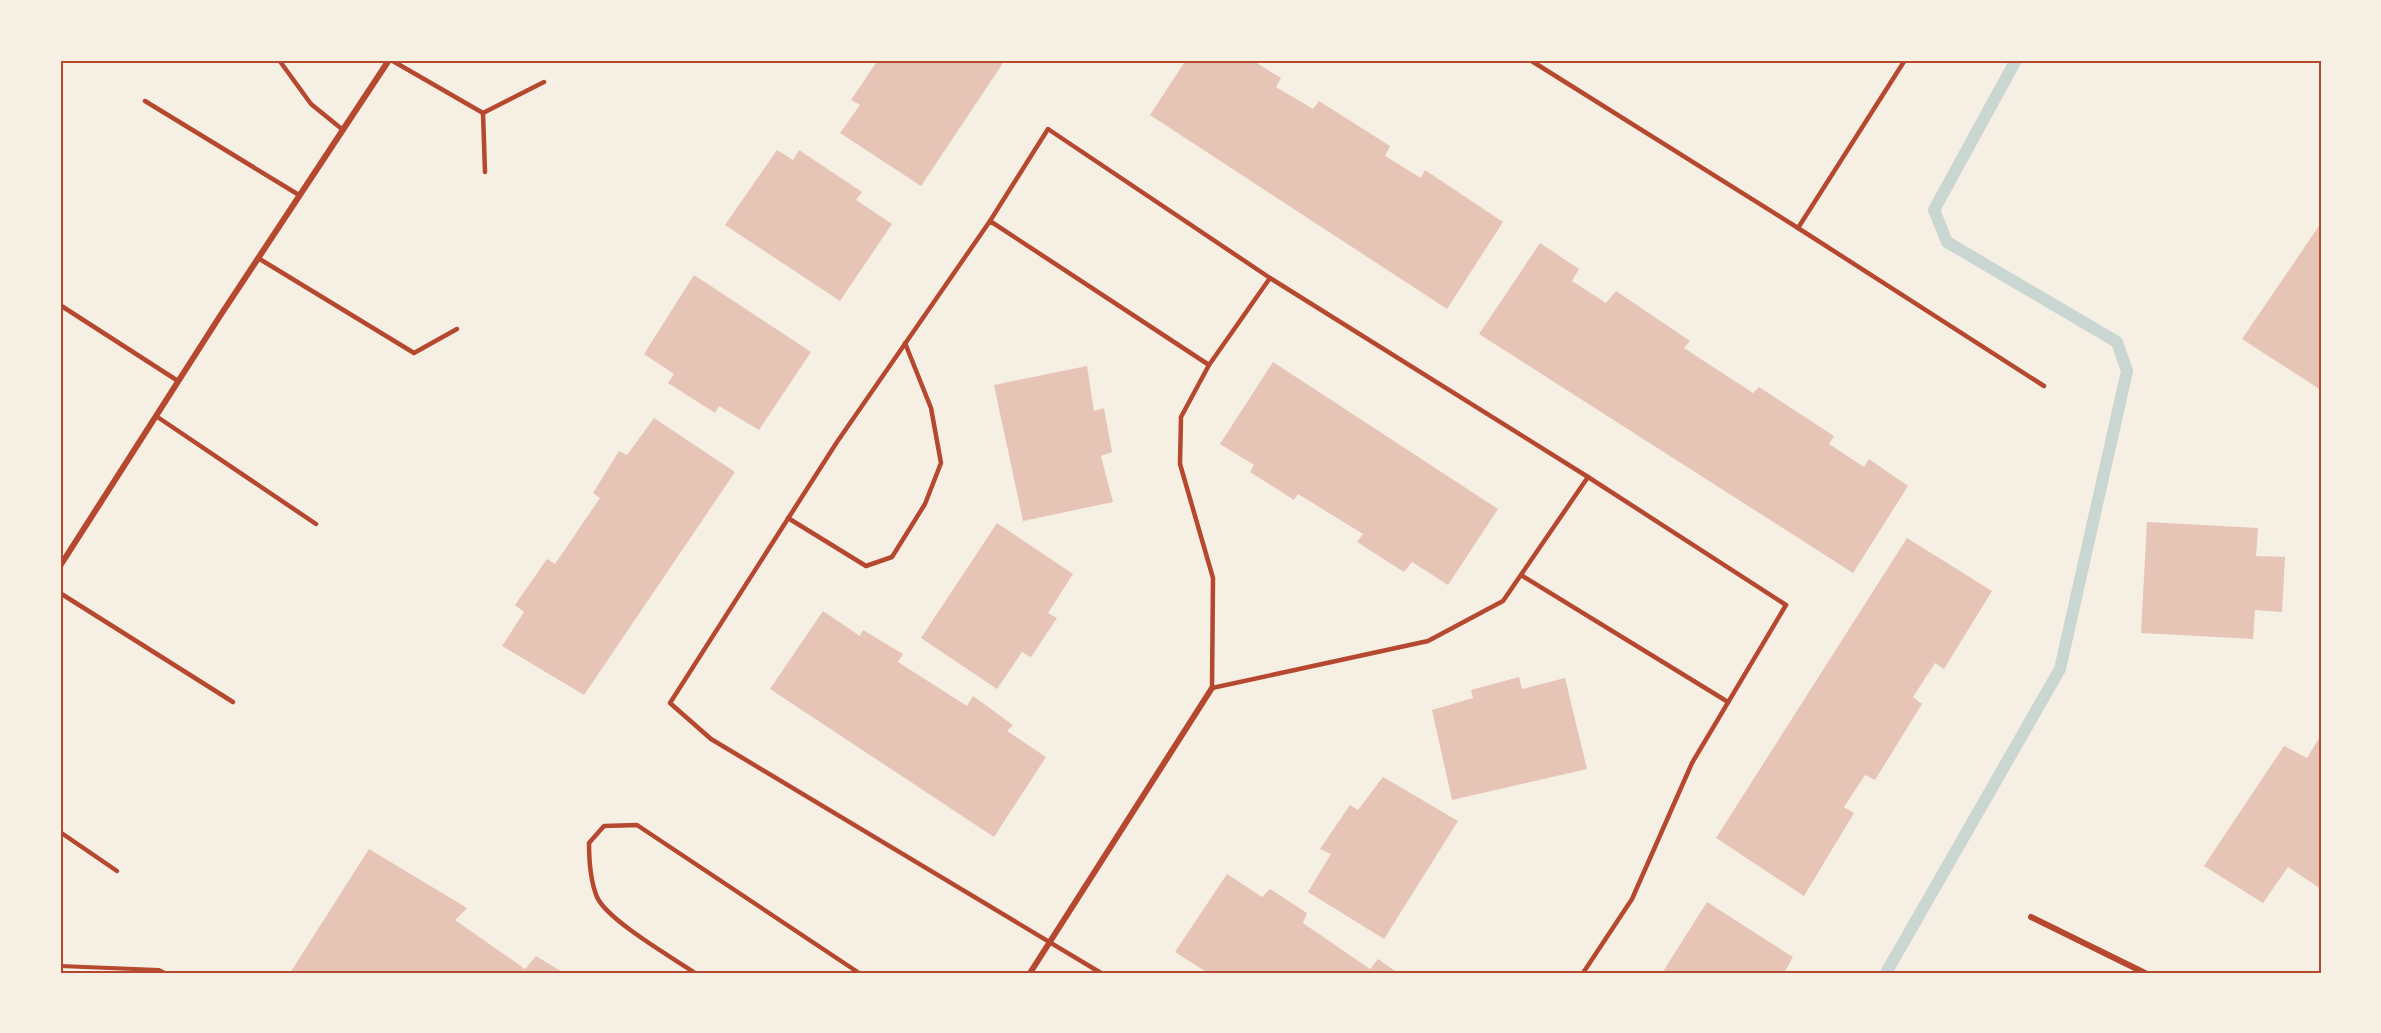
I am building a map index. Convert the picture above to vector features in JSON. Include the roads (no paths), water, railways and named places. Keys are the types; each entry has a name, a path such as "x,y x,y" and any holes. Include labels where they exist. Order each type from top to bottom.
{"street":[{"path":"60,564 299,195 390,60"},
{"path":"1030,973 1212,688"},
{"path":"2031,917 2145,973"}],"lane":[{"path":"279,60 311,104 342,130"},
{"path":"390,60 483,113"},
{"path":"1530,60 2044,386"},
{"path":"1798,228 1905,60"},
{"path":"483,113 544,82"},
{"path":"145,101 299,195"},
{"path":"483,113 485,172"},
{"path":"1101,973 711,739 670,703 788,518 990,221 1048,129 1270,278 1588,477 1786,605 1692,763 1632,899 1583,973"},
{"path":"990,221 1209,365"},
{"path":"258,258 414,353 457,328"},
{"path":"1270,278 1209,365 1180,417 1180,464 1213,578 1212,688 1428,641 1503,601 1588,477"},
{"path":"60,305 178,381"},
{"path":"788,518 866,566 892,557 925,504 941,463 931,408 905,343"},
{"path":"156,416 316,524"},
{"path":"1521,575 1728,702"},
{"path":"60,593 233,702"},
{"path":"695,973 620,922 598,899 590,871 589,843 604,826 637,825 858,973"},
{"path":"60,832 117,871"}],"waterway":[{"path":"1886,973 2060,669 2127,371 2117,342 1947,242 1934,210 2016,60"}]}
